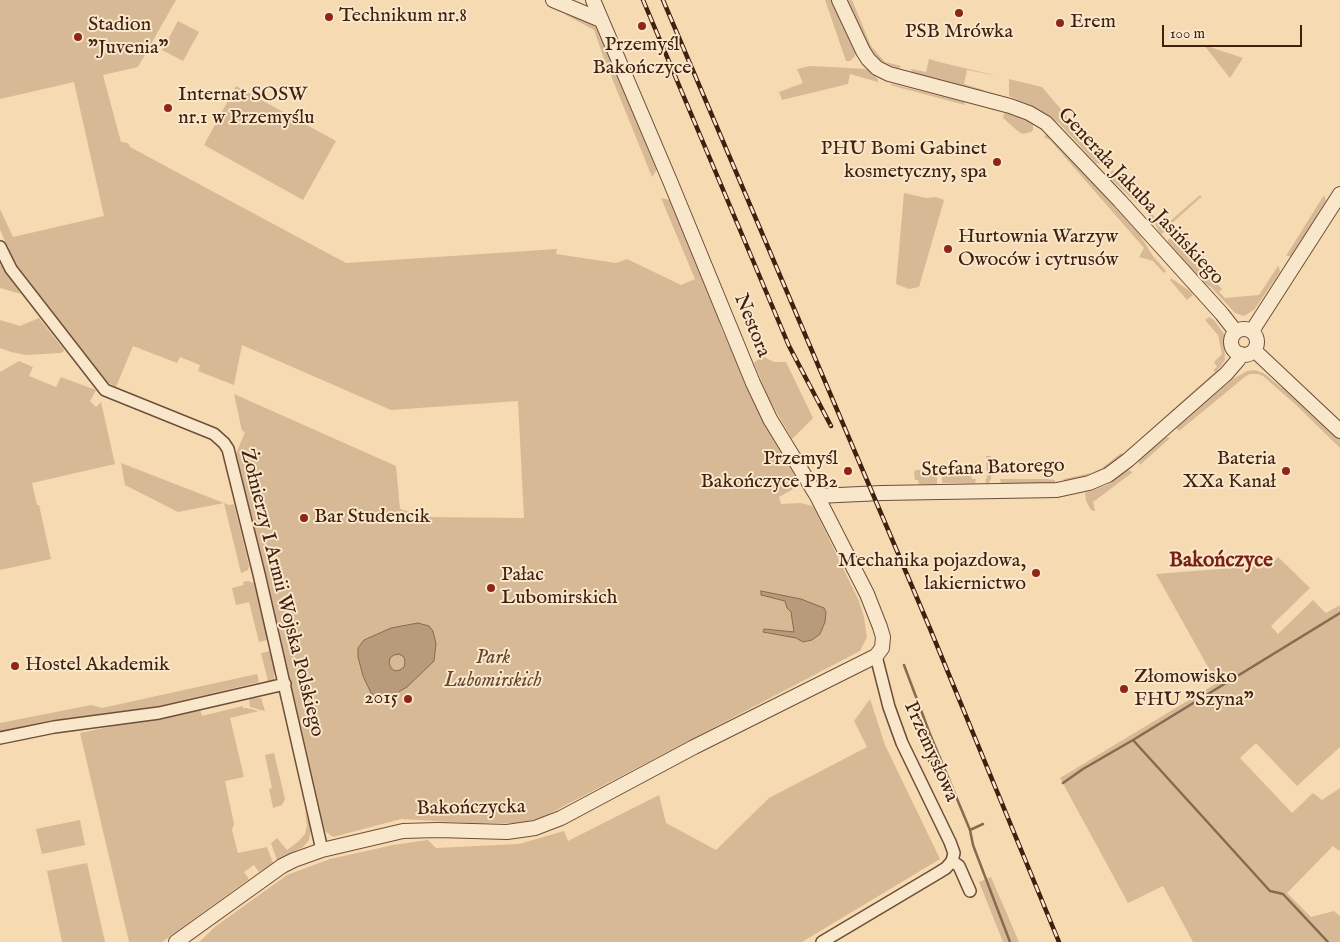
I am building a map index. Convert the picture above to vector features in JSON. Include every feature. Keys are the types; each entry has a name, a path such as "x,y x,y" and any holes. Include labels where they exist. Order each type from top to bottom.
{"street":[{"name":"Nestora","path":"593,0 753,383 770,419 817,496 877,617 883,637 882,648 876,656"},
{"name":"Generała Jakuba Jasińskiego","path":"839,0 862,51 868,59 883,71 1010,106 1029,113 1046,123 1120,201 1236,332"},
{"path":"562,1 601,20"},
{"path":"1252,330 1340,194"},
{"name":"Żołnierzy I Armii Wojska Polskiego","path":"0,247 11,269 105,390 214,434 228,449 285,684 322,850"},
{"path":"1247,352 1258,340 1252,330 1243,328 1233,335 1231,343 1234,350 1247,352 1339,428"},
{"name":"Stefana Batorego","path":"817,496 1057,490 1089,483 1108,475 1128,460 1226,374 1247,352"},
{"name":"Bakończycka","path":"176,942 282,866 294,860 322,850 391,833 417,830 506,832 535,828 561,818 876,656"},
{"name":"Przemysłowa","path":"876,656 902,743 950,842 954,853 952,861 959,866 970,891"},
{"path":"0,738 54,727 159,714 285,684"},
{"path":"822,942 946,868 952,861"}],"green space":[{"name":"Park Lubomirskich","path":"0,0 176,0 138,67 103,75 121,142 128,143 130,147 346,263 557,249 556,254 616,263 627,259 681,285 695,279 661,198 670,200 716,310 721,328 763,420 797,479 797,487 779,497 781,504 801,503 813,506 859,601 867,637 860,651 543,817 521,823 468,823 401,819 333,837 325,831 263,561 236,454 245,432 242,431 234,394 396,466 400,509 428,517 524,518 518,401 391,410 242,345 234,385 198,371 200,365 180,357 177,363 133,346 116,387 107,382 12,259 0,229 0,209 13,237 104,216 74,82 0,99"},
{"path":"825,0 834,0 855,50 855,56 850,61 846,61"},
{"path":"847,0 852,0 871,46 885,62 901,66 899,69 879,60 870,49"},
{"path":"564,14 590,21 597,27 658,168 652,177 594,30"},
{"path":"178,21 199,32 183,61 162,50"},
{"path":"1204,45 1243,58 1230,78 1222,68"},
{"path":"929,59 998,76 967,70 964,84 983,91 912,73 911,69 926,72"},
{"path":"810,66 867,69 878,79 878,82 850,74 848,84 782,100 779,92 803,83 797,69"},
{"path":"1009,79 1042,87 1105,161 1100,164 1096,163 1059,123 1038,109 1009,96"},
{"path":"890,85 964,102 965,105"},
{"path":"236,86 336,141 303,200 204,145"},
{"path":"1008,112 1033,123 1033,130 1023,134 1019,132 1003,118 1004,114"},
{"path":"1047,133 1139,234 1153,256 1166,271 1164,273 1153,261 1139,257 1144,248 1050,140 1044,137"},
{"path":"1113,170 1143,204 1140,206 1109,177 1108,175"},
{"path":"904,193 926,198 936,197 944,200 919,287 909,289 896,284"},
{"path":"1200,195 1202,198 1170,225 1168,223"},
{"path":"1324,195 1326,201 1291,256 1286,256"},
{"path":"1147,208 1166,230 1162,234 1144,210"},
{"path":"1180,229 1204,257 1198,262 1222,289 1219,292 1225,298 1259,295 1279,267 1280,272 1254,310 1244,316 1235,313 1211,287 1204,283 1168,242"},
{"path":"1,265 21,294 0,288"},
{"path":"1171,278 1193,295 1187,300 1170,280"},
{"path":"1209,317 1214,320 1224,334 1225,360 1216,373 1146,433 1215,372 1213,370 1217,367 1214,362 1222,354 1218,335 1205,320"},
{"path":"39,318 64,350 63,352 26,355 0,348 0,320 20,326"},
{"path":"762,356 774,362 786,362 813,418 792,439 769,399 754,363"},
{"path":"19,361 33,367 29,376 56,387 61,377 96,390 90,401 96,407 101,402 115,464 32,483 51,559 0,570 0,372"},
{"path":"1255,370 1265,374 1282,388 1284,386 1340,438 1340,448 1295,404 1263,376 1258,374 1246,376 1179,431 1176,428 1233,379 1247,371"},
{"path":"1166,437 1170,438 1140,465 1138,461"},
{"path":"1121,453 1122,455 1102,470 1076,479 1064,481 1063,479 1091,473 1102,468"},
{"path":"986,456 991,456 991,479 989,483 986,483 985,479 987,479"},
{"path":"121,463 224,503 178,512 125,485"},
{"path":"916,470 937,470 937,484 919,484 918,480 915,480 914,472"},
{"path":"1128,470 1133,472 1093,502 1095,511 1091,510 1086,501 1085,493 1107,485"},
{"path":"942,475 971,475 972,479 976,479 975,483 942,483"},
{"path":"1000,479 1047,479 1055,480 1055,483 1001,483"},
{"path":"224,503 234,504 249,566 248,570 241,573"},
{"path":"1278,557 1310,588 1271,626 1278,634 1313,600 1326,613 1340,605 1340,747 1297,786 1256,743 1240,758 1292,813 1313,793 1322,800 1340,788 1339,851 1333,846 1287,893 1311,917 1334,911 1340,916 1340,942 1193,942 1163,886 1128,903 1060,778 1217,683 1156,574 1271,565"},
{"path":"243,582 254,583 268,640 259,642 249,602 236,605 232,588 244,585"},
{"path":"270,651 274,666 274,680 268,681 261,653"},
{"path":"257,674 259,682 121,715 0,733 0,723 91,705 102,708"},
{"path":"249,698 261,698 265,711 250,707"},
{"path":"870,699 885,745 940,859 802,942 199,942 216,926 287,875 330,859 393,845 428,840 436,848 519,844 564,831 568,841 659,795 666,823 716,850 769,798 867,747 854,721"},
{"path":"243,706 243,708 259,711 230,718 244,777 225,781 234,824 232,830 238,853 267,847 273,863 259,872 254,865 244,872 249,879 162,942 129,942 80,733 200,708 202,716"},
{"path":"274,753 285,799 282,805 273,808 269,789 272,788 265,755"},
{"path":"305,811 311,829 309,840 303,847 277,860 271,843 277,838 287,850 299,841 305,834 307,826"},
{"path":"80,820 85,845 42,854 36,829"},
{"path":"87,863 105,942 62,942 47,871"},
{"path":"991,877 1019,942 1003,942 979,882"}],"shaded area":[{"path":"761,591 801,599 824,608 826,612 825,622 820,634 812,640 803,642 796,638 763,632 764,629 794,632 791,612 787,608 785,601 761,595"},
{"path":"418,623 429,626 433,631 436,644 434,661 407,687 384,698 376,697 371,693 363,676 358,657 358,648 364,640 391,628","holes":["399,654 404,657 404,667 395,671 391,668 390,658"]}],"waterway":[{"path":"1063,783 1340,613"},
{"path":"904,665 970,830"},
{"path":"1133,740 1270,891 1283,894 1328,942"},
{"path":"929,761 940,757"},
{"path":"983,824 970,830 973,845 1010,942"}],"railway":[{"path":"643,0 789,346 831,426"},
{"path":"663,0 931,631 1059,942"}],"place":[{"name":"PSB Mrówka","path":"959,13"},
{"name":"Technikum nr.8","path":"329,17"},
{"name":"Erem","path":"1060,23"},
{"name":"Przemyśl Bakończyce","path":"642,26"},
{"name":"Stadion \"Juvenia\"","path":"78,37"},
{"name":"Internat SOSW nr.1 w Przemyślu","path":"168,108"},
{"name":"PHU Bomi Gabinet kosmetyczny, spa","path":"997,162"},
{"name":"Hurtownia Warzyw Owoców i cytrusów","path":"948,249"},
{"name":"Przemyśl Bakończyce PB2","path":"848,471"},
{"name":"Bateria XXa Kanał","path":"1286,471"},
{"name":"Bar Studencik","path":"304,518"},
{"name":"Mechanika pojazdowa, lakiernictwo","path":"1036,573"},
{"name":"Pałac Lubomirskich","path":"491,588"},
{"name":"Hostel Akademik","path":"15,666"},
{"name":"Złomowisko FHU \"Szyna\"","path":"1124,689"},
{"name":"2015","path":"408,699"}],"district":[{"name":"Bakończyce","path":"1221,562"}]}
